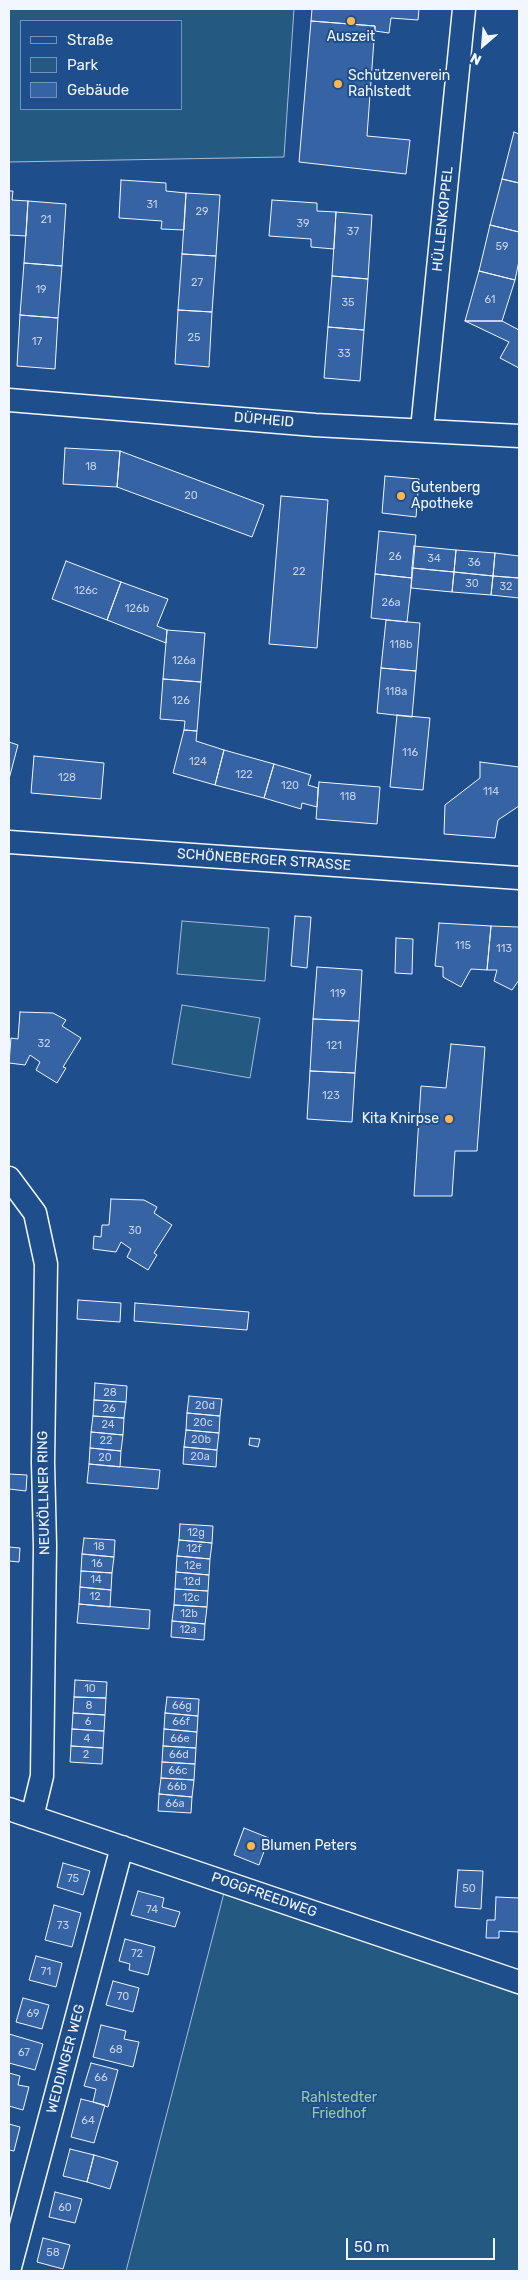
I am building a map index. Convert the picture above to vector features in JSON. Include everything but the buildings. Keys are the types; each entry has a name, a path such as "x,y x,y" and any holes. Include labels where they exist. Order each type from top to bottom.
{"street":[{"name":"HÜLLENKOPPEL","path":"422,429 464,9"},
{"name":"DÜPHEID","path":"9,400 315,425 422,429 519,436"},
{"name":"SCHÖNEBERGER STRASSE","path":"9,842 519,878"},
{"name":"NEUKÖLLNER RING","path":"9,1178 35,1213 46,1264 42,1776 32,1816"},
{"name":"POGGFREEDWEG","path":"9,1809 519,1982"},
{"name":"WEDDINGER WEG","path":"9,2271 122,1848"}],"green space":[{"path":"9,9 294,9 284,157 9,162"},
{"path":"182,921 269,928 265,981 177,974"},
{"path":"182,1005 260,1018 250,1078 172,1064"},
{"name":"Rahlstedter Friedhof","path":"225,1889 519,1995 519,2271 126,2271"}],"place":[{"name":"Auszeit","path":"351,21"},
{"name":"Schützenverein Rahlstedt","path":"338,84"},
{"name":"Gutenberg Apotheke","path":"401,496"},
{"name":"Kita Knirpse","path":"449,1119"},
{"name":"Blumen Peters","path":"251,1846"}]}
